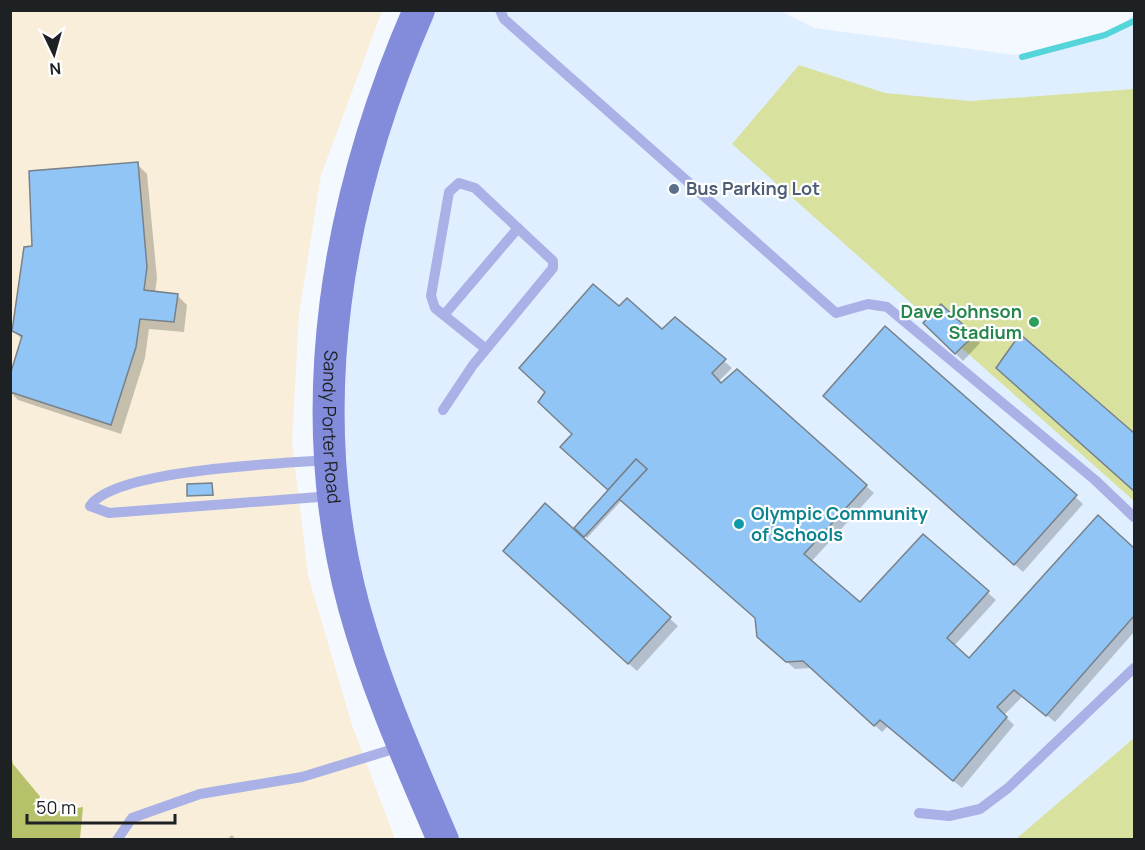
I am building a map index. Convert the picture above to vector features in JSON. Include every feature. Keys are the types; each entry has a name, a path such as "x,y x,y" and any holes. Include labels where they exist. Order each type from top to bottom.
{"street":[{"name":"Sandy Porter Road","path":"419,10 383,101 360,172 347,227 337,288 330,366 331,459 334,496 354,606 371,662 403,746 443,840"}],"lane":[{"path":"500,10 504,18 836,313 868,304 887,307 1086,473 1134,517"},
{"path":"443,410 486,349 553,268 553,261 475,188 459,183 449,192 431,296 435,308 486,349"},
{"path":"444,315 518,228"},
{"path":"331,459 162,475 107,491 90,506 109,513 334,496"},
{"path":"919,813 949,816 980,809 1008,788 1134,668"},
{"path":"117,840 132,818 200,794 302,777 403,746"}],"shaded area":[{"path":"10,11 382,11 321,175 299,314 292,442 308,575 352,725 395,839 80,839 83,807 53,812 13,764 10,755"},
{"path":"433,11 781,11 815,28 1015,55 1111,36 1134,14 1134,839 452,839 352,567 337,377 357,229 391,103"}],"green space":[{"name":"Dave Johnson Stadium","path":"799,65 885,93 970,101 1134,89 1134,501 732,144"},
{"path":"1134,738 1134,839 1016,839"},
{"path":"11,755 13,764 53,812 83,807 80,839 11,839"}],"building":[{"path":"138,162 147,267 144,290 178,294 174,322 140,319 136,347 111,425 10,392 10,375 22,336 12,331 24,247 32,246 29,171"},
{"name":"Olympic Community of Schools","path":"593,284 619,306 627,298 662,329 675,317 726,359 712,373 721,383 737,369 867,485 804,554 860,602 923,534 989,591 947,638 969,658 1098,515 1134,548 1134,616 1046,716 1014,690 997,707 1007,717 953,781 880,720 874,726 803,661 786,662 757,637 755,618 619,499 647,469 636,459 608,490 560,447 572,434 538,402 545,392 519,368"},
{"path":"941,304 974,335 955,354 923,323"},
{"path":"885,326 1077,495 1014,565 823,396"},
{"path":"1020,334 1134,433 1134,491 996,368"},
{"path":"636,459 647,469 584,537 574,528"},
{"path":"212,483 213,495 187,496 187,484"},
{"path":"545,503 671,617 628,664 503,551"}],"waterway":[{"path":"1022,57 1105,35 1134,21"}],"place":[{"name":"Bus Parking Lot","path":"674,189"},
{"name":"Dave Johnson Stadium","path":"1034,322"},
{"name":"Olympic Community of Schools","path":"739,524"}]}
